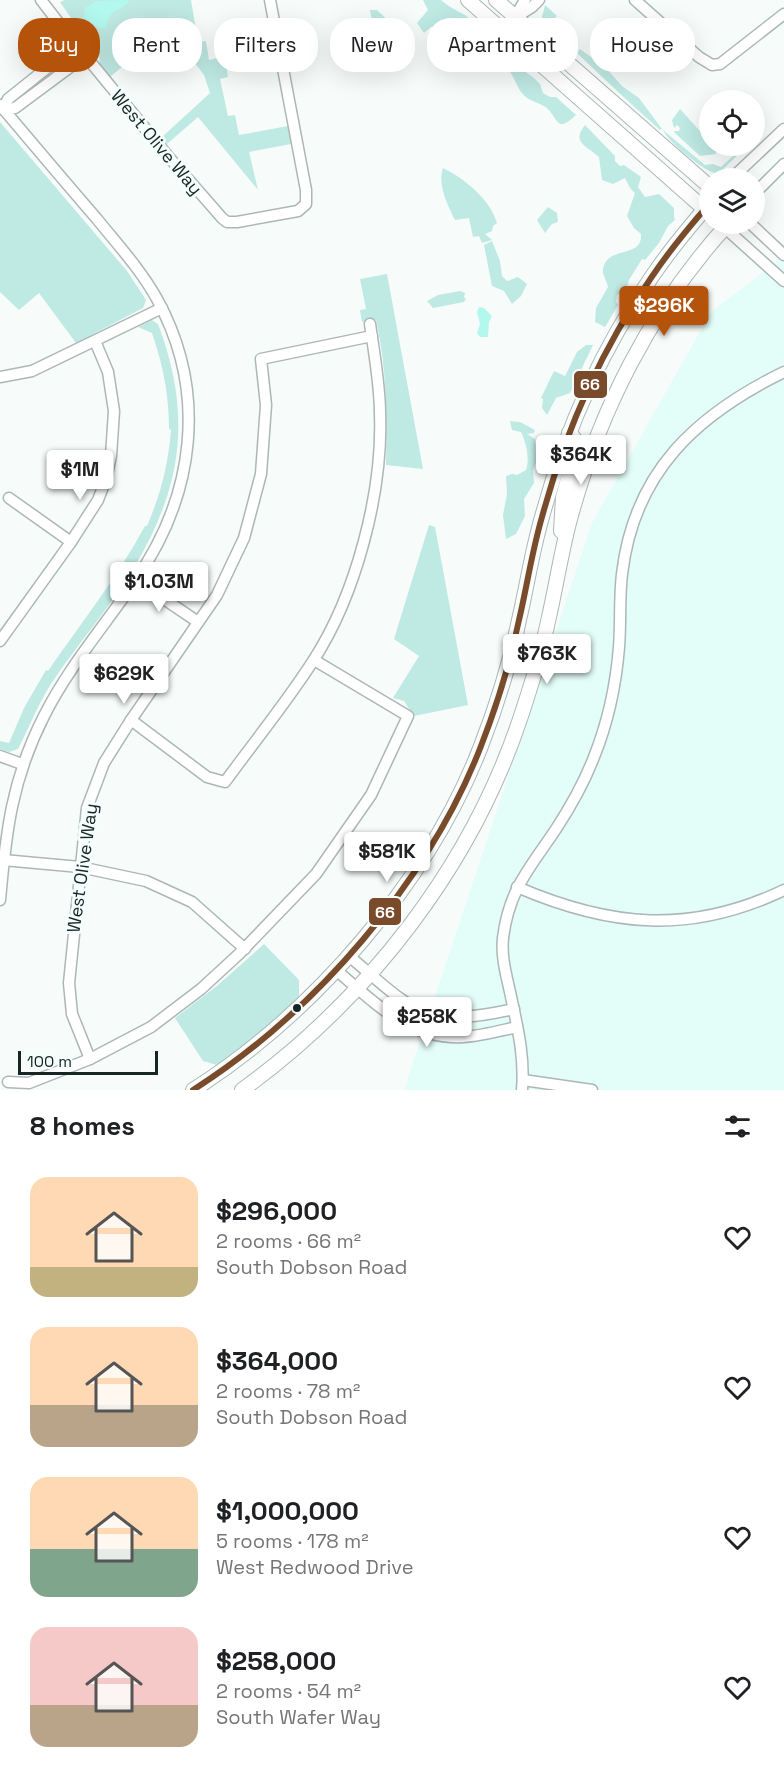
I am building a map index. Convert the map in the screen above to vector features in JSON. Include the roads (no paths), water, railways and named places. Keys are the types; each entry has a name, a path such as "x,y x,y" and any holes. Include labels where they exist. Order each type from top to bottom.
{"main road":[{"path":"468,0 489,18"},
{"path":"496,0 699,177"},
{"path":"551,72 699,200"},
{"path":"193,1090 261,1040 336,970 397,896 443,824 480,749 503,686 541,518 569,433 600,365 634,303 669,252 699,218"},
{"path":"242,1090 297,1046 357,988 396,944 443,878 492,788 509,750 549,619 561,554 600,428 632,361 663,308 717,234"},
{"path":"561,554 563,497 576,449 574,438 569,433"}],"street":[{"name":"West Olive Way","path":"41,0 55,18"},
{"name":"West Olive Way","path":"99,72 167,155 227,222 298,211 306,204 306,190 270,0"},
{"path":"515,17 525,0"},
{"path":"515,17 539,0"},
{"path":"635,0 699,57 712,65 720,64 784,14"},
{"path":"2,107 8,99 42,72"},
{"path":"2,107 15,108 64,72"},
{"path":"0,900 9,814 22,764 53,698 156,548 172,513 184,471 189,410 183,366 171,328 145,279 2,107"},
{"path":"743,168 784,129"},
{"path":"765,183 784,164"},
{"path":"734,234 784,281"},
{"path":"762,234 784,255"},
{"path":"0,377 32,371 162,308"},
{"path":"131,720 207,777 225,782 314,660 334,622 354,573 376,490 380,414 370,324"},
{"name":"West Olive Way","path":"90,1059 72,1014 69,983 87,808 104,763 217,595 244,538 261,474 266,405 261,359 372,336"},
{"path":"0,641 71,542 98,500 106,479 111,456 114,411 108,372 95,341"},
{"path":"592,1090 523,1085 524,1060 503,959 503,939 512,899 517,887 570,807 591,767 604,730 616,676 622,573 628,542 650,485 666,459 710,416 743,393 784,372"},
{"path":"9,498 71,542"},
{"path":"136,580 198,622"},
{"path":"8,1082 29,1083 90,1059 151,1027 201,989 245,949 316,874 371,795 408,716 314,660"},
{"path":"0,756 22,764"},
{"path":"3,860 80,867 146,881 192,902 245,949"},
{"path":"517,887 553,902 598,915 658,921 713,915 752,904 784,890"},
{"path":"349,956 400,1000 437,1017 469,1018 514,1009"},
{"path":"336,970 392,1017 432,1035 461,1037 517,1027"}]}
